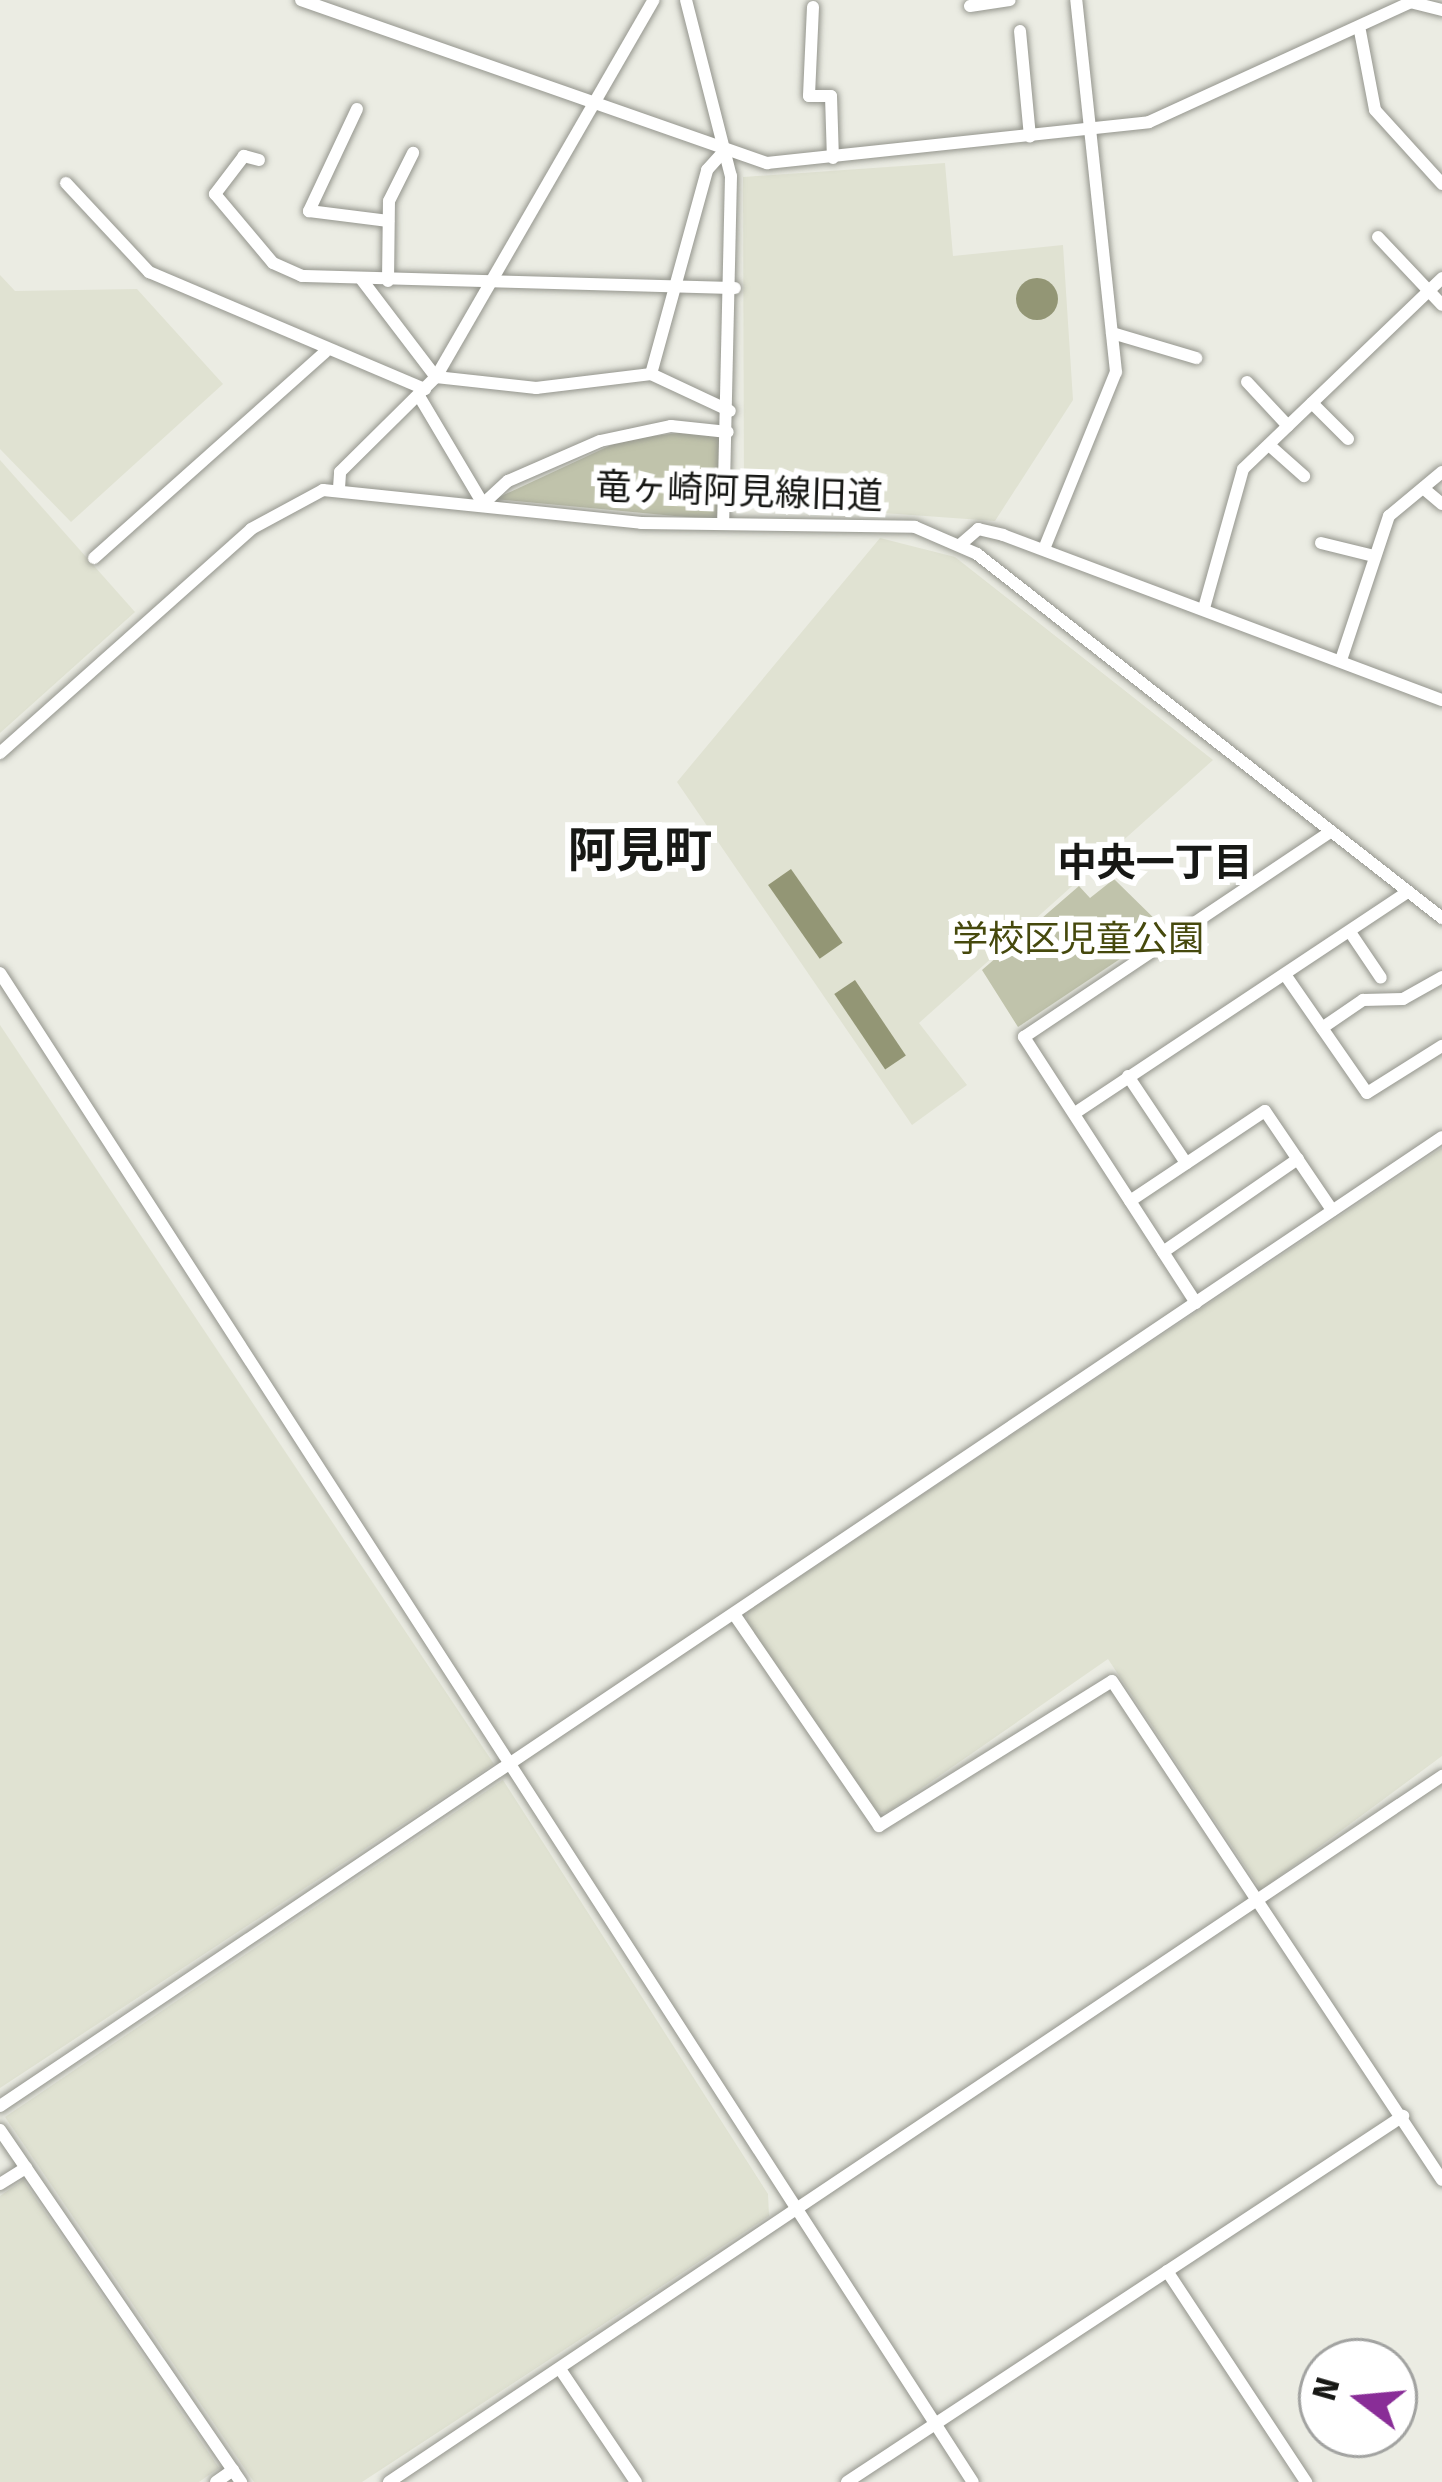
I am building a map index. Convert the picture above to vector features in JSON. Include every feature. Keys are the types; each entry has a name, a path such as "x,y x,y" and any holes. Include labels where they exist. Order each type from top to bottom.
{"street":[{"path":"301,0 767,163 1082,132 1181,113 1360,32 1411,1 1442,10"},
{"path":"0,753 251,529 339,488 340,472 436,377 483,284 654,0"},
{"path":"686,0 724,151 735,289 723,524"},
{"path":"970,5 1010,0"},
{"path":"1044,549 1104,422 1112,333 1082,132 1076,0"},
{"path":"813,7 809,96 831,96 833,158"},
{"path":"1020,31 1030,137"},
{"path":"1360,32 1375,110 1442,184"},
{"path":"357,109 309,211 388,221"},
{"path":"651,374 707,170 724,151"},
{"path":"388,281 388,221 413,153"},
{"path":"260,160 244,156 214,194 259,249 302,276 735,289"},
{"path":"66,183 149,272 422,392 483,504 508,481 600,441 671,426 728,431"},
{"path":"1378,237 1442,305"},
{"path":"1204,608 1243,469 1442,278"},
{"path":"362,280 436,377 536,388 651,374 730,411"},
{"path":"1112,333 1196,358"},
{"path":"94,558 325,352"},
{"path":"1247,382 1288,426"},
{"path":"1312,403 1348,439"},
{"path":"1269,445 1304,476"},
{"path":"1341,661 1389,517 1442,472"},
{"name":"竜ヶ崎阿見線旧道","path":"339,488 723,524 915,527 961,544 1442,918"},
{"path":"1423,488 1442,504"},
{"path":"961,544 978,529 1044,549 1442,700"},
{"path":"1321,543 1373,556"},
{"path":"1196,1303 1024,1037 1329,833"},
{"path":"1075,1113 1406,893"},
{"path":"1350,932 1381,978"},
{"path":"0,973 506,1766 973,2482"},
{"path":"1286,976 1367,1093 1442,1046"},
{"path":"1322,1028 1364,1000 1403,999 1442,977"},
{"path":"1129,1076 1186,1163"},
{"path":"1130,1201 1265,1111 1332,1210"},
{"path":"0,2106 1442,1137"},
{"path":"1163,1252 1298,1159"},
{"path":"734,1614 878,1826 1112,1682 1442,2180"},
{"path":"389,2482 1262,1905 1442,1776"},
{"path":"848,2482 1403,2116"},
{"path":"0,2130 237,2476 216,2482"},
{"path":"0,2184 26,2168"},
{"path":"1167,2271 1306,2482"},
{"path":"560,2369 636,2482"}],"shaded area":[{"path":"945,163 953,256 1063,245 1073,400 995,521 744,503 743,177"},
{"path":"0,275 15,291 137,289 223,384 71,522 0,449"},
{"path":"1037,278 1052,284 1058,299 1052,314 1037,320 1022,314 1016,299 1022,284"},
{"path":"0,460 135,612 0,733"},
{"path":"880,538 955,557 1213,760 919,1023 967,1085 912,1125 677,782"},
{"path":"791,869 843,943 820,959 768,885"},
{"path":"855,980 906,1055 885,1069 834,994"},
{"path":"0,1025 494,1764 0,2088"},
{"path":"1442,1148 1442,1756 1261,1890 1108,1659 886,1813 870,1809 746,1624 748,1611"},
{"path":"503,1780 768,2194 769,2216 362,2482 254,2482 5,2117"},
{"path":"23,2180 219,2468 199,2482 0,2482 0,2196"}],"green space":[{"path":"686,432 723,437 717,520 495,499 622,440"},
{"name":"学校区児童公園","path":"1114,879 1165,929 1018,1027 982,970 1079,886 1090,898"}],"district":[{"name":"阿見町","path":"640,852"},
{"name":"中央一丁目","path":"1155,863"}]}
